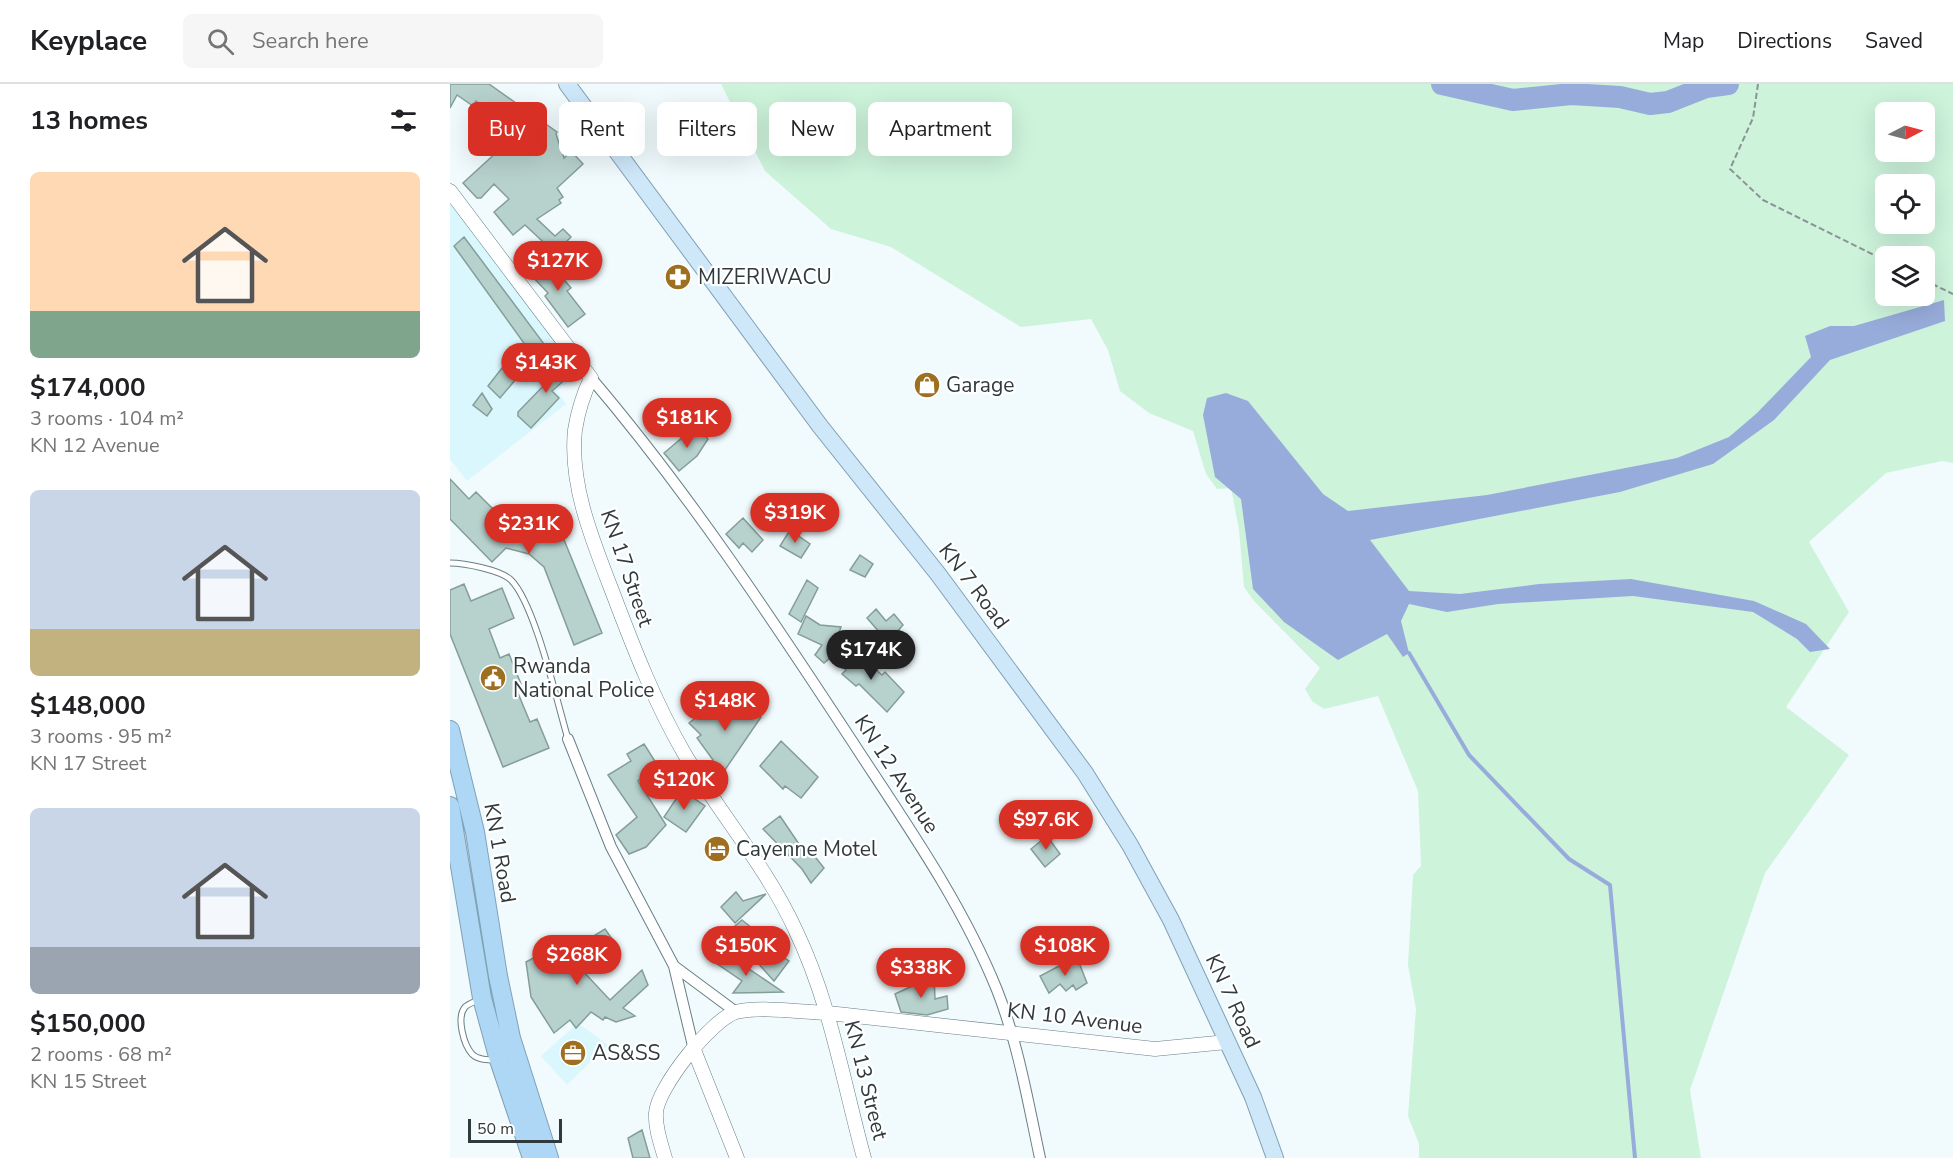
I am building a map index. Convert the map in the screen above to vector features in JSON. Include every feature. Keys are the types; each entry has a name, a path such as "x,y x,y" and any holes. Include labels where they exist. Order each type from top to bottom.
{"highway":[{"name":"KN 1 Road","path":"450,730 475,832 498,976 511,1038 549,1158"},
{"name":"KN 1 Road","path":"450,806 482,998 499,1060 532,1158"}],"main road":[{"name":"KN 7 Road","path":"567,84 820,426 938,574 1084,773 1130,845 1171,920 1253,1097 1275,1158"}],"street":[{"name":"KN 12 Avenue","path":"450,191 591,378 672,477 730,558 940,880 982,958 997,992 1010,1031 1040,1158"},
{"name":"KN 17 Street","path":"591,378 580,402 575,431 576,464 587,524 654,694 683,752 778,895 812,966 828,1013"},
{"path":"568,739 611,847 674,966 694,1050 737,1158"},
{"path":"665,1158 656,1113 662,1093 713,1026 736,1012 674,966"},
{"name":"KN 10 Avenue","path":"736,1012 777,1010 828,1013 1010,1031 1155,1049 1227,1042"},
{"name":"KN 13 Street","path":"828,1013 843,1083 864,1158"}],"lane":[{"path":"450,563 486,569 510,578 525,598 568,739"},
{"path":"482,998 466,1006 463,1011 464,1035 473,1055 480,1059 499,1060"}],"path":[{"path":"1758,84 1753,118 1730,169 1763,200 1875,256"},
{"path":"1935,285 1953,294"}],"shaded area":[{"path":"450,199 583,370 557,391 566,404 467,481 450,459"},
{"path":"578,1023 608,1045 567,1085 541,1056"}],"green space":[{"path":"721,84 1953,84 1953,463 1942,461 1886,473 1809,542 1849,612 1786,707 1849,755 1765,873 1690,1090 1701,1158 1419,1158 1419,1144 1408,1116 1416,1009 1408,965 1413,875 1421,866 1418,791 1378,696 1324,709 1312,701 1305,689 1320,668 1254,601 1244,587 1239,530 1231,488 1217,489 1206,474 1193,431 1149,413 1120,391 1108,350 1091,319 1021,327 891,247 831,229 765,171 757,155 757,102 730,102"}],"water":[{"path":"1944,300 1945,321 1830,360 1774,420 1713,464 1620,492 1370,540 1409,591 1460,594 1539,584 1631,579 1754,601 1806,624 1830,649 1810,652 1797,639 1753,612 1633,596 1498,604 1447,612 1409,604 1401,621 1409,653 1403,657 1387,634 1338,660 1284,622 1253,589 1241,499 1215,477 1203,415 1207,398 1226,393 1248,401 1323,494 1348,511 1487,495 1677,458 1729,437 1757,413 1811,357 1805,336 1830,326 1854,326 1923,306 1935,306 1935,303"}],"building":[{"path":"450,84 489,84 514,102 468,103 457,95 450,108"},
{"path":"547,125 557,132 559,156 564,158 576,156 583,164 557,188 563,197 559,200 561,203 537,219 555,236 563,229 571,237 555,253 525,225 513,235 494,212 509,199 494,184 481,198 477,198 463,183 492,156 547,156"},
{"path":"464,237 544,344 531,353 454,246"},
{"path":"549,258 563,273 560,275 571,288 567,291 585,314 568,327 545,296 548,293 531,275"},
{"path":"564,357 575,371 552,391 559,398 531,428 518,416 518,412 551,378 546,372"},
{"path":"502,368 516,379 500,398 488,386"},
{"path":"482,393 492,409 487,416 473,405"},
{"path":"696,426 708,439 697,456 679,471 664,453"},
{"path":"450,479 469,499 476,492 517,533 540,513 558,525 602,633 574,645 544,567 529,554 506,548 492,562 450,519"},
{"path":"743,518 763,540 752,552 743,543 739,548 726,534"},
{"path":"790,530 810,544 801,558 780,546"},
{"path":"860,555 873,564 865,577 850,570"},
{"path":"807,580 818,588 801,622 789,614"},
{"name":"Rwanda National Police","path":"464,584 471,601 502,588 514,618 489,629 500,658 509,654 521,684 515,686 530,722 537,719 549,748 503,767 450,634 450,590"},
{"path":"876,609 886,621 894,614 903,625 888,642 867,618"},
{"path":"806,616 820,625 841,627 830,658 824,663 815,655 822,645 798,634"},
{"path":"853,650 882,675 885,672 904,692 887,712 859,684 856,686 842,674 846,670 839,665"},
{"path":"743,691 751,703 749,705 761,717 716,783 704,769 713,760 697,738 701,735 689,723 713,705 719,709"},
{"path":"781,741 818,777 801,798 785,786 783,789 760,766"},
{"path":"644,744 658,766 638,781 666,825 646,847 629,854 616,835 637,817 608,775 631,761 627,754"},
{"path":"682,790 705,806 686,832 664,817"},
{"path":"780,816 803,850 808,848 824,868 811,883 802,869 763,829"},
{"path":"1047,836 1060,854 1045,867 1031,849"},
{"path":"736,892 743,901 766,894 735,923 721,907"},
{"path":"742,920 782,952 780,955 789,961 774,981 729,931"},
{"path":"605,929 615,943 579,967 610,1000 642,970 648,985 623,1008 635,1016 616,1022 605,1017 603,1020 591,1012 576,1028 570,1020 554,1033 531,997 526,962 559,944 566,953"},
{"path":"724,952 783,992 733,993 742,981 716,963"},
{"path":"1078,960 1087,983 1076,990 1073,985 1066,991 1060,984 1049,993 1040,976 1061,965 1063,968"},
{"path":"934,976 935,999 947,996 948,1009 927,1015 901,1012 895,994"},
{"path":"642,1130 650,1158 633,1158 628,1138"}],"waterway":[{"path":"1442,84 1513,100 1571,94 1620,97 1650,104 1668,102 1706,87 1728,84"},
{"path":"1409,653 1469,755 1569,859 1610,885 1635,1158"}],"place":[{"name":"MIZERIWACU","path":"678,277"},
{"name":"Garage","path":"927,385"},
{"name":"Rwanda National Police","path":"493,678"},
{"name":"Cayenne Motel","path":"717,849"},
{"name":"AS&SS","path":"573,1053"}]}
